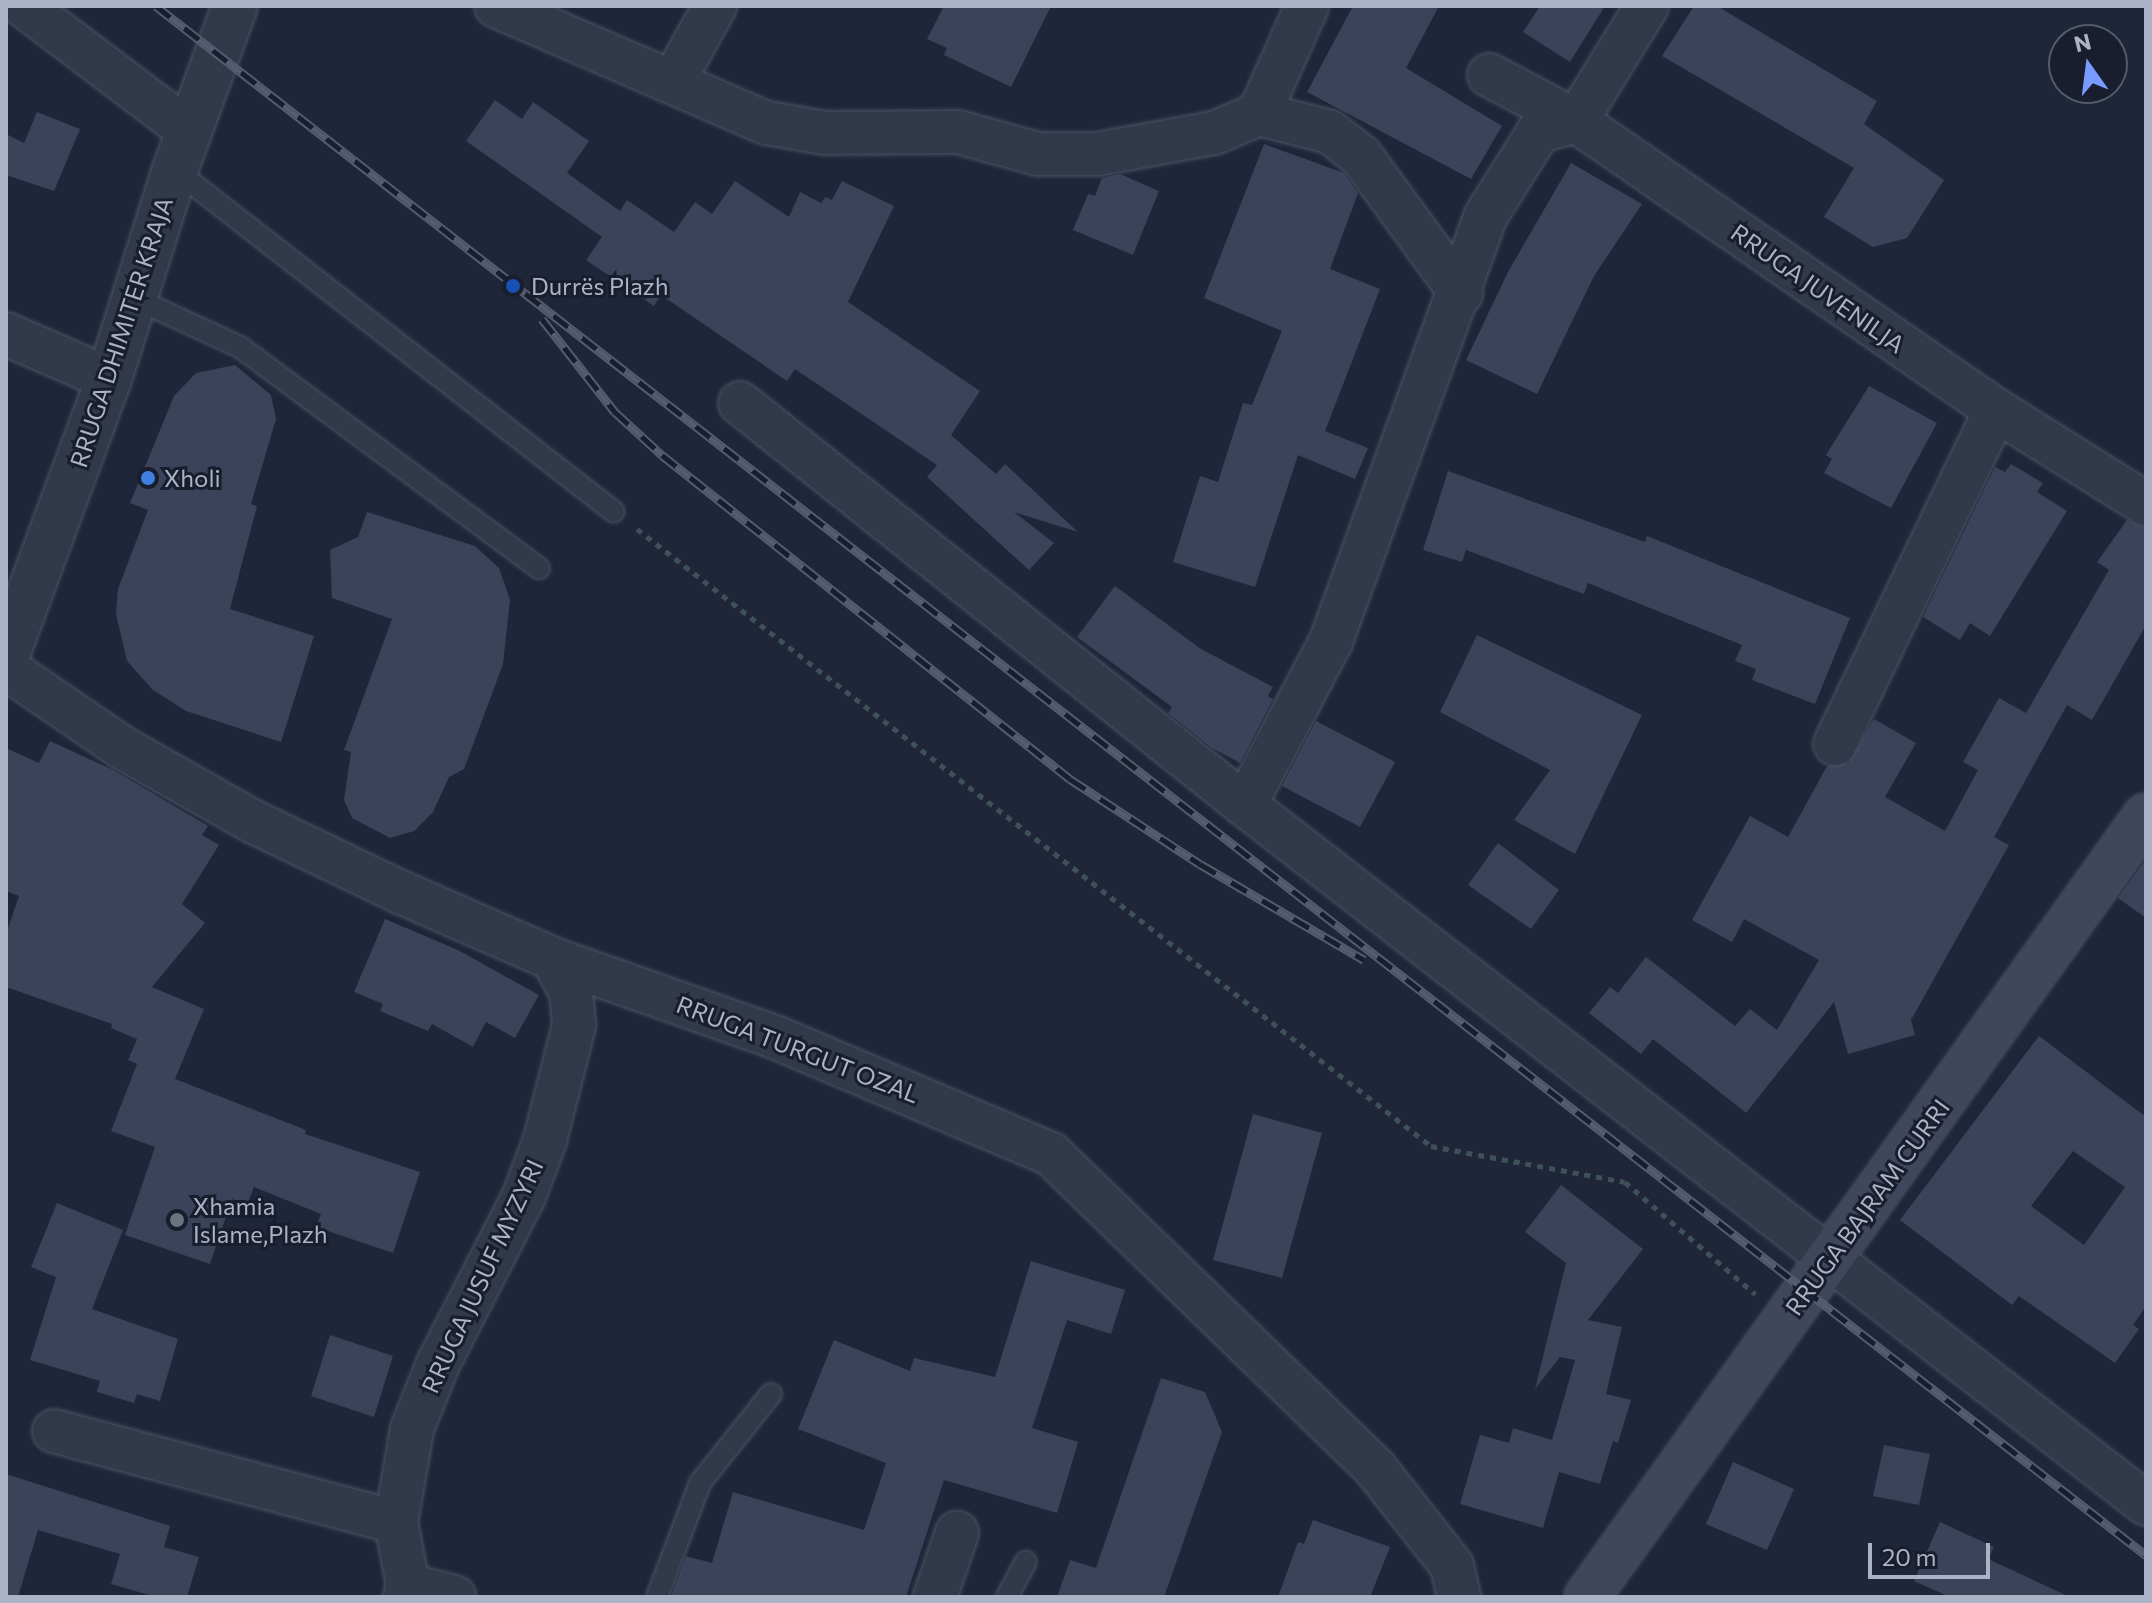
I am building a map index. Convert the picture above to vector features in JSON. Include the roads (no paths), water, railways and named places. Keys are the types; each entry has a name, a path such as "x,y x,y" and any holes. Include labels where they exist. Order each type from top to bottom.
{"main road":[{"name":"RRUGA BAJRAM CURRI","path":"1587,1597 2146,816"}],"street":[{"path":"24,6 182,150"},
{"name":"RRUGA DHIMITER KRAJA","path":"6,657 18,589 109,379 182,150 235,6"},
{"path":"496,6 674,80 767,123 825,133 958,132 1038,154 1098,154 1214,133 1259,114 1330,132 1361,156 1461,293"},
{"path":"674,80 715,6"},
{"path":"1259,114 1307,6"},
{"path":"1245,805 1331,641 1461,293 1485,217 1539,131 1576,121 1647,6"},
{"name":"RRUGA JUVENILJA","path":"1489,75 1576,121 1996,410 2146,504"},
{"path":"6,334 109,379"},
{"path":"740,403 1245,805 1832,1256 2146,1504"},
{"path":"1835,744 1996,410"},
{"name":"RRUGA TURGUT OZAL","path":"6,668 123,748 254,822 553,959 775,1037 1051,1154 1375,1468 1452,1566 1459,1597"},
{"name":"RRUGA JUSUF MYZYRI","path":"406,1591 396,1522 412,1429 438,1364 524,1196 545,1140 574,1025 571,992 553,959"},
{"path":"54,1431 396,1522"},
{"path":"935,1597 957,1533"},
{"path":"406,1591 454,1597"}],"lane":[{"path":"182,150 614,512"},
{"path":"134,298 240,347 539,568"},
{"path":"657,1597 700,1483 771,1394"},
{"path":"1007,1597 1026,1562"}],"railway":[{"path":"156,6 2146,1555"},
{"path":"542,319 615,412 662,455 1070,779 1200,864 1364,960"}],"place":[{"name":"Durrës Plazh","path":"513,286"},
{"name":"Xholi","path":"148,478"},
{"name":"Xhamia Islame,Plazh","path":"177,1220"}]}
